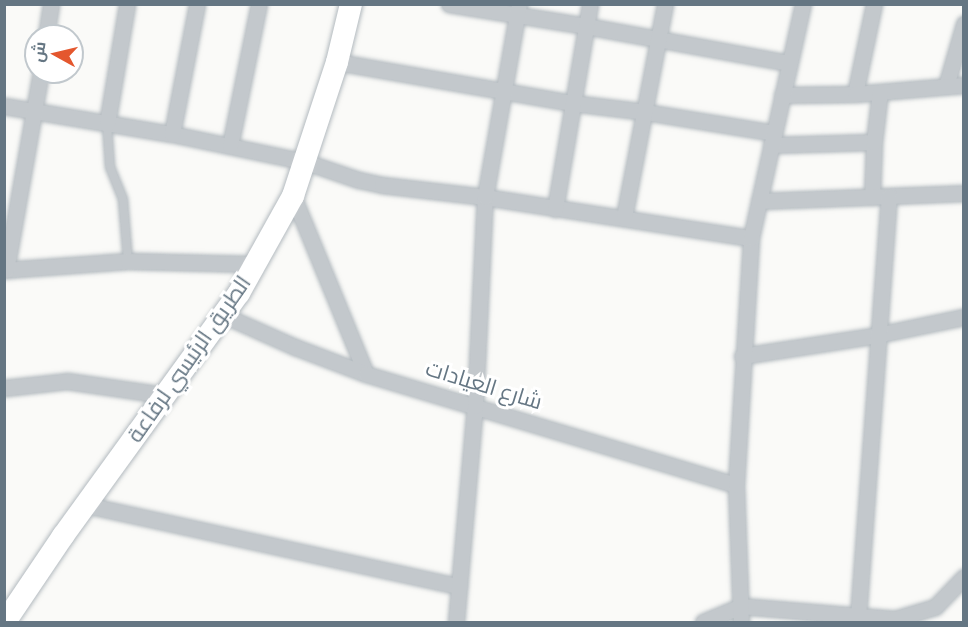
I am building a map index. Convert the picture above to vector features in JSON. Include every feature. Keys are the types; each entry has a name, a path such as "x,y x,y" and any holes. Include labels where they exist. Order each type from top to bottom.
{"street":[{"path":"48,24 51,4"},
{"path":"107,124 127,4"},
{"path":"172,134 197,4"},
{"path":"230,147 259,4"},
{"name":"الطريق الرئيسي لرفاعة","path":"5,622 223,315 293,196 337,62 351,4"},
{"path":"449,4 518,10 586,26 790,63"},
{"path":"555,209 590,4"},
{"path":"624,218 665,4"},
{"path":"741,622 736,485 742,356 751,238 803,4"},
{"path":"855,94 874,4"},
{"path":"456,622 475,406 485,197 518,10"},
{"path":"946,86 963,24"},
{"path":"337,62 572,103 646,112 772,139 874,142"},
{"path":"38,84 9,221 5,270 128,261 254,264"},
{"path":"782,95 855,94 963,85"},
{"path":"872,197 874,142 880,92"},
{"path":"4,106 172,134 306,162 370,183 485,197 751,238"},
{"path":"759,201 963,193"},
{"path":"293,196 366,374"},
{"path":"858,617 889,196"},
{"name":"شارع العيادات","path":"223,315 295,347 366,374 736,485"},
{"path":"742,356 877,335 963,317"},
{"path":"4,388 67,381 164,395"},
{"path":"86,505 459,586"},
{"path":"703,622 741,606 895,619 935,607 963,578"}],"lane":[{"path":"107,124 110,167 123,200 128,261"}]}
